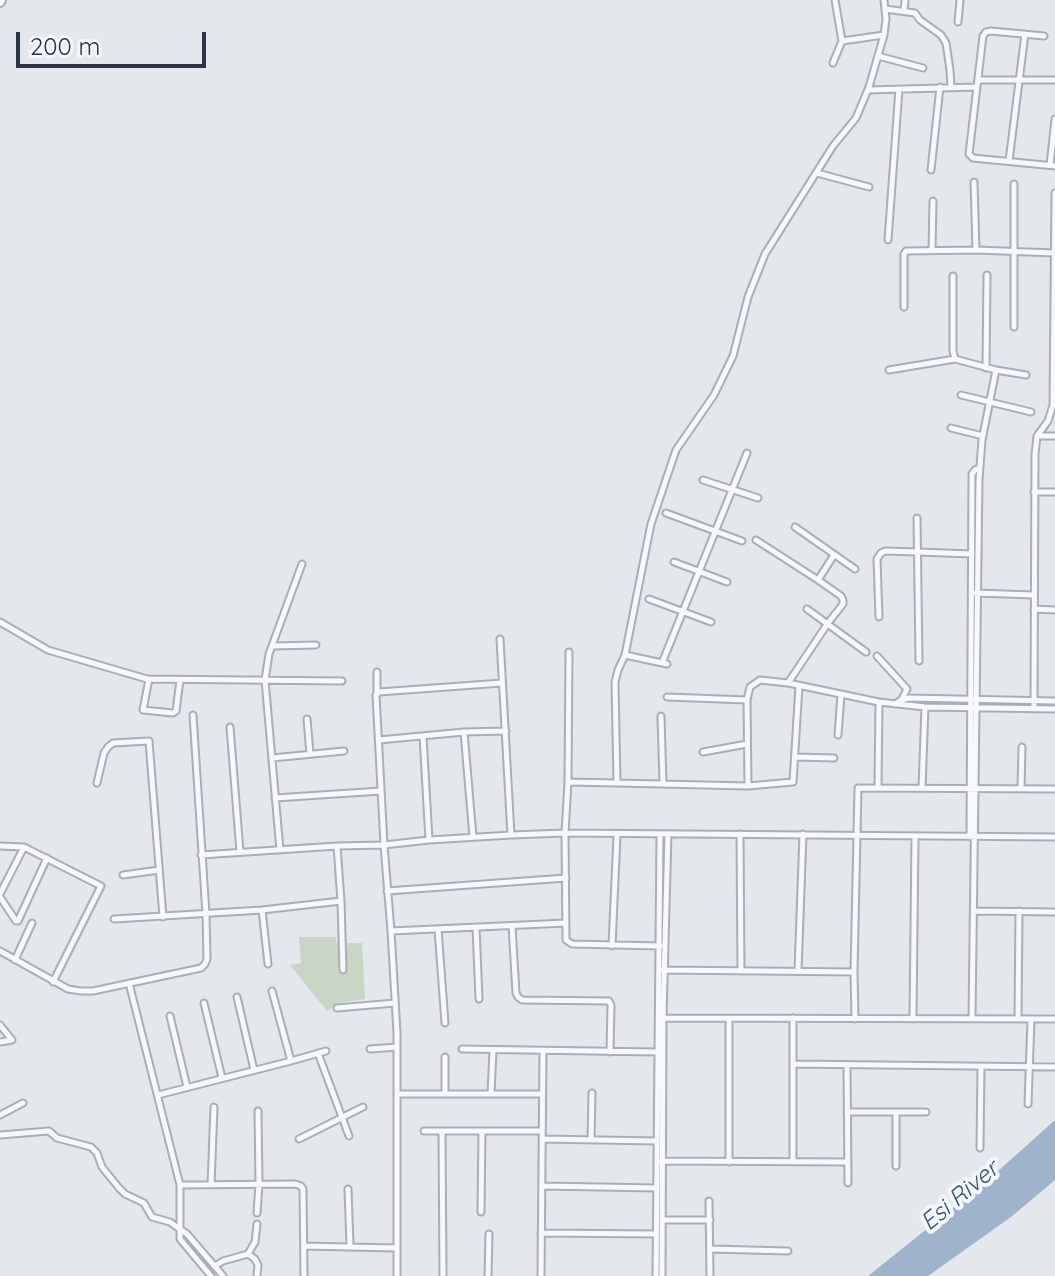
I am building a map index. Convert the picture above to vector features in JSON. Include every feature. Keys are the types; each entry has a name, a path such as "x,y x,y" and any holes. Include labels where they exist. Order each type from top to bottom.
{"street":[{"path":"833,63 842,41 835,0"},
{"path":"617,783 615,682 625,655 651,524 676,450 714,395 733,356 748,297 765,254 833,146 856,118 868,90 884,35 884,0"},
{"path":"904,11 905,0"},
{"path":"958,22 960,0"},
{"path":"885,9 917,15 944,39 951,87"},
{"path":"1044,36 986,32 983,36 969,154 973,158 1052,165 1055,119"},
{"path":"1009,161 1025,34"},
{"path":"842,41 884,35"},
{"path":"878,56 923,68"},
{"path":"868,90 1055,80"},
{"path":"931,170 940,87"},
{"path":"888,240 899,89"},
{"path":"817,173 869,187"},
{"path":"974,182 976,250"},
{"path":"1014,184 1014,327"},
{"path":"1034,709 1034,492 1037,436 1052,412 1055,193"},
{"path":"932,250 933,201"},
{"path":"904,307 905,252 976,250 1054,253"},
{"path":"986,368 987,275"},
{"path":"953,276 955,359"},
{"path":"889,370 955,359 1026,375"},
{"path":"972,1019 974,554 983,436 996,370"},
{"path":"961,395 1031,412"},
{"path":"951,428 983,436"},
{"path":"1037,436 1055,436"},
{"path":"625,655 665,663 747,453"},
{"path":"703,480 758,498"},
{"path":"1034,492 1055,492"},
{"path":"666,513 742,541"},
{"path":"917,518 919,661"},
{"path":"795,527 855,569"},
{"path":"756,540 843,600 788,683"},
{"path":"879,617 877,559 881,553 974,554"},
{"path":"818,580 834,555"},
{"path":"674,562 727,582"},
{"path":"280,850 265,680 272,646 302,564"},
{"path":"974,593 1034,595"},
{"path":"649,599 711,622"},
{"path":"807,609 866,652"},
{"path":"1034,609 1055,610"},
{"path":"0,622 48,650 154,681 342,681"},
{"path":"500,639 511,835"},
{"path":"272,646 316,645"},
{"path":"569,652 566,940 568,943 612,946 662,946"},
{"path":"877,656 907,689 898,702"},
{"path":"377,672 397,1047 397,1276"},
{"path":"154,681 143,710 173,713 176,711 180,680"},
{"path":"748,786 747,700 750,687 760,680 879,702 925,707 1055,709"},
{"path":"377,693 502,683"},
{"path":"568,782 748,786 793,782 799,686"},
{"path":"838,735 841,695"},
{"path":"667,697 747,700"},
{"path":"898,702 909,698 1055,701"},
{"path":"878,787 879,702"},
{"path":"922,788 925,707"},
{"path":"0,951 53,982 81,991 201,968 207,959 206,914 193,715"},
{"path":"661,716 663,784"},
{"path":"307,719 310,754"},
{"path":"230,727 240,852"},
{"path":"379,740 506,731"},
{"path":"464,732 473,837"},
{"path":"423,736 429,840"},
{"path":"97,783 108,747 113,743 149,741 163,917"},
{"path":"703,752 747,744"},
{"path":"1021,789 1022,747"},
{"path":"272,758 344,751"},
{"path":"796,757 834,758"},
{"path":"855,1019 857,790 860,787 1055,789"},
{"path":"275,798 381,791"},
{"path":"201,855 565,833 1055,837"},
{"path":"612,946 617,834"},
{"path":"659,1276 656,1234 664,834"},
{"path":"740,834 741,971"},
{"path":"798,971 803,834"},
{"path":"913,1019 915,836"},
{"path":"0,846 24,847 101,886 53,982"},
{"path":"337,846 343,970"},
{"path":"24,847 0,896 16,921 47,858"},
{"path":"123,875 159,870"},
{"path":"387,891 566,878"},
{"path":"114,919 262,910 341,901"},
{"path":"262,910 268,964"},
{"path":"974,911 1055,912"},
{"path":"1018,1019 1019,911"},
{"path":"15,960 32,923"},
{"path":"391,931 566,923"},
{"path":"512,926 518,997 522,1000 609,1001 610,1052"},
{"path":"476,927 479,999"},
{"path":"438,929 445,1023"},
{"path":"661,970 854,972"},
{"path":"129,982 180,1185 180,1239 211,1276"},
{"path":"272,991 291,1061"},
{"path":"237,997 254,1070"},
{"path":"204,1003 222,1078"},
{"path":"337,1008 395,1003"},
{"path":"170,1016 187,1087"},
{"path":"660,1018 1055,1019"},
{"path":"659,1276 662,1220 657,1141 657,1052 660,1018"},
{"path":"729,1018 729,1162"},
{"path":"793,1018 793,1162"},
{"path":"1028,1104 1031,1019"},
{"path":"0,1025 12,1040 0,1042"},
{"path":"370,1049 397,1047"},
{"path":"462,1049 657,1052"},
{"path":"491,1094 493,1050"},
{"path":"158,1095 326,1051"},
{"path":"541,1276 543,1051"},
{"path":"318,1053 349,1136"},
{"path":"445,1057 445,1094"},
{"path":"793,1064 1055,1067"},
{"path":"847,1065 848,1183"},
{"path":"980,1148 981,1067"},
{"path":"591,1140 592,1093"},
{"path":"398,1094 542,1094"},
{"path":"0,1115 23,1103"},
{"path":"211,1185 214,1107"},
{"path":"299,1139 363,1107"},
{"path":"257,1213 258,1111"},
{"path":"847,1112 926,1112"},
{"path":"896,1112 896,1166"},
{"path":"0,1135 49,1131 59,1139 91,1147 119,1188 144,1203 152,1217 170,1222 187,1234 223,1276"},
{"path":"424,1131 542,1131"},
{"path":"442,1131 443,1276"},
{"path":"481,1212 482,1131"},
{"path":"542,1139 657,1141"},
{"path":"659,1161 848,1162"},
{"path":"180,1185 301,1186 304,1276"},
{"path":"542,1186 657,1188"},
{"path":"348,1189 350,1246"},
{"path":"709,1201 710,1276"},
{"path":"662,1220 710,1220"},
{"path":"215,1266 248,1254 255,1242 257,1224"},
{"path":"541,1233 656,1234"},
{"path":"488,1276 489,1234"},
{"path":"304,1246 396,1248"},
{"path":"710,1249 788,1251"},
{"path":"248,1254 258,1265 257,1276"}],"green space":[{"path":"299,937 336,937 336,943 362,943 365,999 339,1003 327,1011 290,965 301,963"}],"water":[{"path":"1055,1120 1055,1180 1011,1217 928,1276 868,1276 988,1180"}],"water label":[{"name":"Esi River","path":"960,1196"}]}
